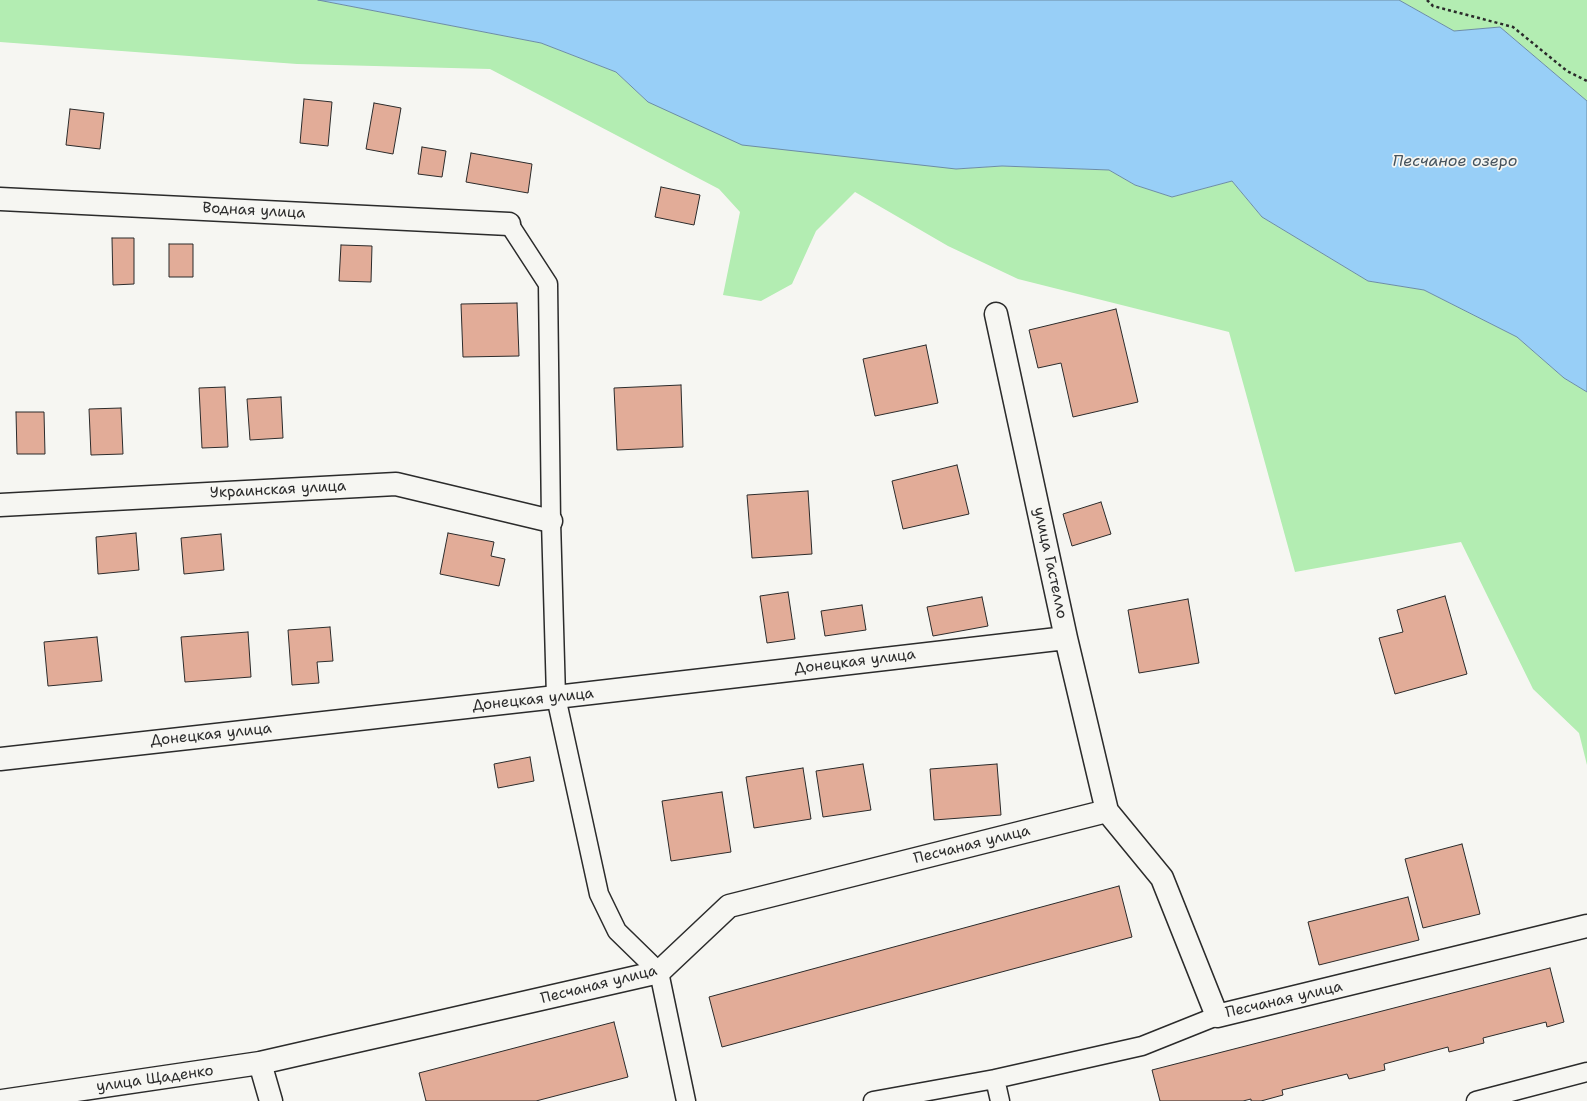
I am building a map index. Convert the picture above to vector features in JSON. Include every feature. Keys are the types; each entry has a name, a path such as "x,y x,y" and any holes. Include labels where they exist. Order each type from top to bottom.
{"street":[{"name":"Водная улица","path":"0,199 509,224"},
{"name":"улица Гастелло","path":"996,314 1066,638 1107,811"},
{"name":"Украинская улица","path":"0,505 396,484 551,521"},
{"name":"Донецкая улица","path":"0,759 1066,638"},
{"name":"Песчаная улица","path":"260,1063 659,972 729,906 1107,811 1162,878 1217,1016 1587,926"},
{"name":"улица Щаденко","path":"2,1101 260,1063"},
{"path":"260,1063 271,1101"}],"lane":[{"path":"509,224 548,284 551,521 556,697 600,894 617,931 659,972 686,1101"},
{"path":"874,1101 994,1078 1142,1046 1217,1016"},
{"path":"1476,1101 1587,1072"},
{"path":"994,1078 1000,1101"}],"path":[{"path":"1427,0 1433,6 1513,27 1567,71 1587,81"}],"green space":[{"path":"0,0 318,0 541,43 616,72 648,102 956,169 1002,166 1109,170 1135,185 1172,197 1232,181 1262,217 1368,281 1424,290 1517,337 1564,378 1587,392 1587,765 1579,733 1533,689 1461,542 1295,572 1229,332 1018,279 948,246 855,192 816,231 792,284 761,301 723,295 740,212 719,189 490,69 297,64 0,42"},
{"path":"1399,0 1587,0 1587,101 1500,27 1454,31"}],"water":[{"name":"Песчаное озеро","path":"318,0 1399,0 1454,31 1500,27 1587,101 1587,392 1564,378 1517,337 1424,290 1368,281 1262,217 1232,181 1172,197 1135,185 1109,170 1002,166 956,169 742,145 648,102 616,72 541,43"}],"building":[{"path":"304,99 332,102 328,146 300,143"},
{"path":"374,103 401,108 393,154 366,149"},
{"path":"70,109 104,113 100,149 66,145"},
{"path":"422,147 446,151 442,177 418,174"},
{"path":"471,153 532,164 528,193 466,182"},
{"path":"661,187 700,195 694,225 655,217"},
{"path":"112,238 134,238 134,284 113,285"},
{"path":"169,244 193,244 193,277 169,277"},
{"path":"341,245 372,246 371,282 339,281"},
{"path":"517,303 519,356 463,357 461,304"},
{"path":"1116,309 1138,402 1073,417 1061,363 1038,368 1029,330"},
{"path":"926,345 938,403 875,416 863,359"},
{"path":"681,385 683,447 617,450 614,388"},
{"path":"225,387 228,447 202,448 199,388"},
{"path":"281,397 283,438 250,440 247,399"},
{"path":"121,408 123,454 91,455 89,409"},
{"path":"16,412 44,412 45,454 17,454"},
{"path":"957,465 969,514 903,529 892,481"},
{"path":"808,491 812,554 752,558 747,495"},
{"path":"1101,502 1111,534 1072,546 1063,514"},
{"path":"136,533 139,570 98,574 96,537"},
{"path":"448,533 494,542 491,556 505,559 499,586 440,574"},
{"path":"221,534 224,570 184,574 181,538"},
{"path":"788,592 795,639 767,643 760,596"},
{"path":"1445,596 1467,674 1395,694 1379,638 1403,632 1397,610"},
{"path":"982,597 988,626 933,636 927,607"},
{"path":"1188,599 1199,663 1139,673 1128,610"},
{"path":"862,605 866,630 825,636 821,611"},
{"path":"330,627 333,661 317,662 319,683 292,685 288,630"},
{"path":"248,632 251,677 185,682 181,637"},
{"path":"97,637 102,681 48,686 44,642"},
{"path":"530,757 534,781 498,788 494,764"},
{"path":"863,764 871,810 823,817 816,771"},
{"path":"997,764 1001,815 934,820 930,769"},
{"path":"803,768 811,819 754,828 746,777"},
{"path":"722,792 731,852 671,861 662,801"},
{"path":"1462,844 1480,914 1423,928 1405,859"},
{"path":"1119,886 1132,937 722,1047 709,997"},
{"path":"1408,897 1419,940 1319,965 1308,922"},
{"path":"1550,968 1564,1022 1547,1027 1546,1022 1483,1038 1484,1043 1449,1052 1448,1047 1384,1064 1385,1070 1349,1079 1347,1074 1282,1090 1283,1095 1261,1101 1251,1101 1251,1099 1243,1101 1160,1101 1152,1070"},
{"path":"614,1022 628,1077 536,1101 426,1101 419,1073"}]}
